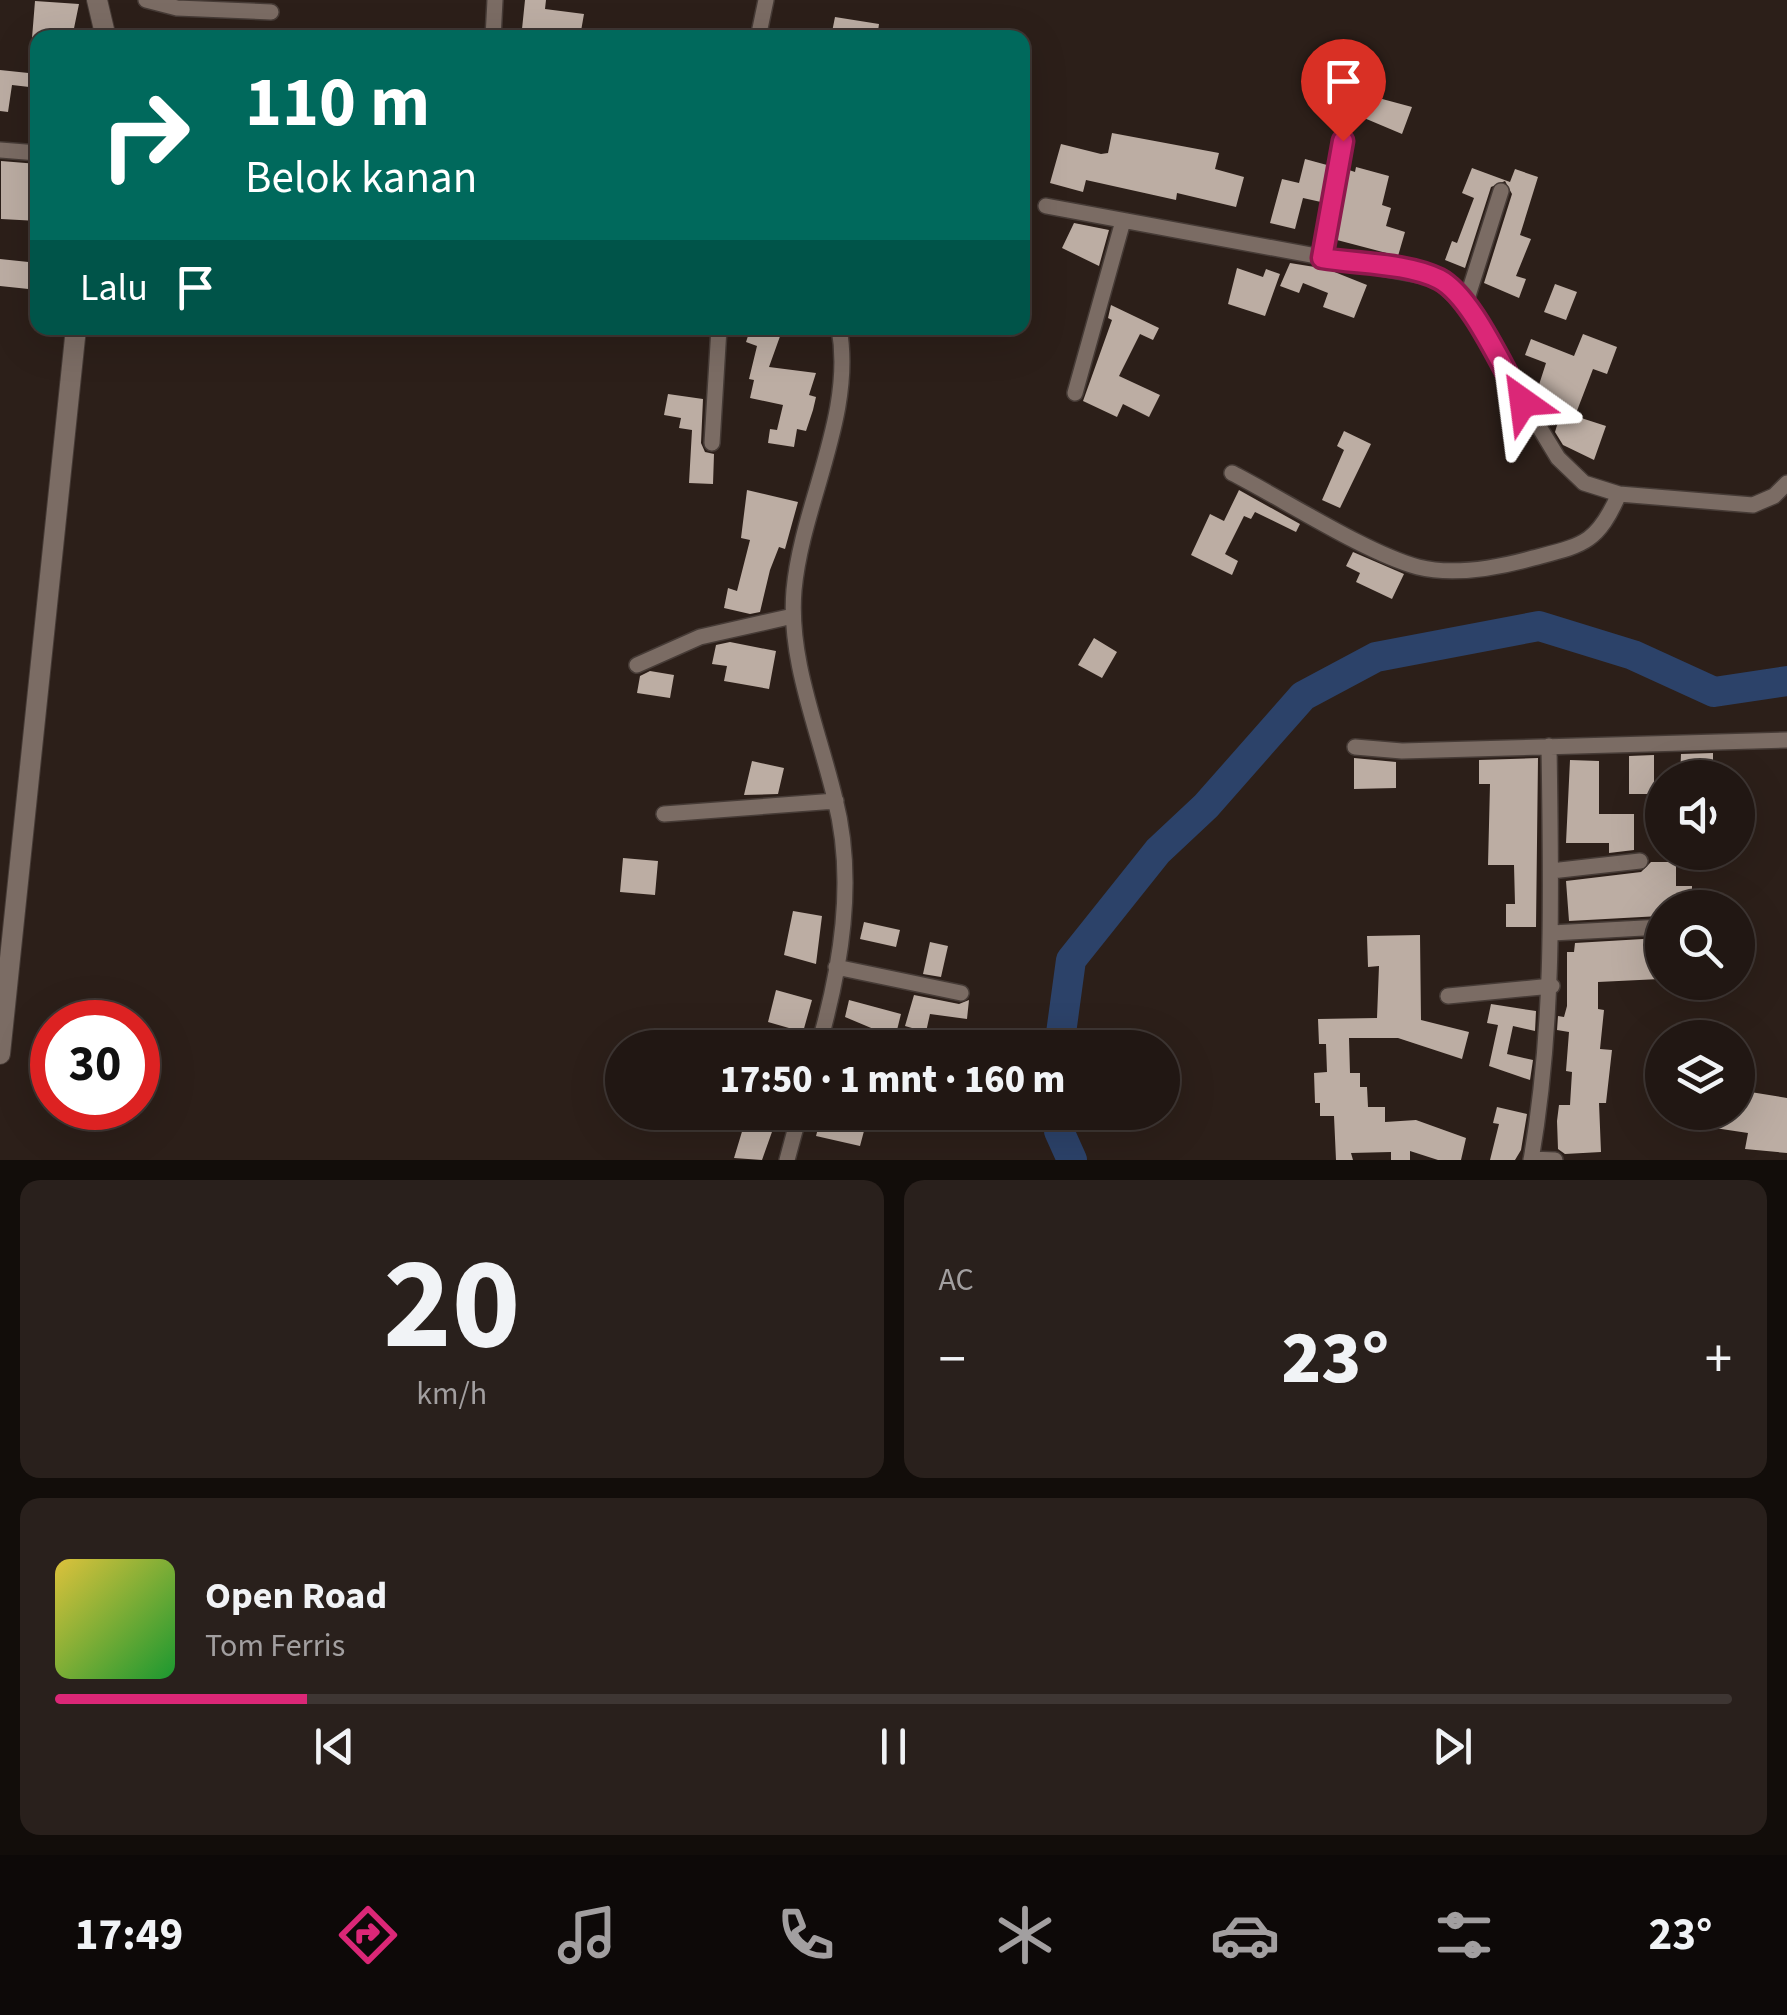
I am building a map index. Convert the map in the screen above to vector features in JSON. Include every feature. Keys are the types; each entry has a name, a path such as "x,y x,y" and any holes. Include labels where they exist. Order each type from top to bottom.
{"street":[{"path":"97,0 104,30"},
{"path":"146,0 177,8 271,12"},
{"path":"493,30 495,0"},
{"path":"760,30 766,0"},
{"path":"1322,258 1343,141"},
{"path":"0,150 30,152"},
{"path":"1465,306 1501,191"},
{"path":"1046,206 1436,278 1465,306 1558,458 1584,483 1619,494 1753,505 1774,496 1787,483"},
{"path":"1074,393 1123,220"},
{"path":"0,1054 75,335"},
{"path":"712,443 719,335"},
{"path":"822,1030 836,967 846,876 836,802 813,719 793,616 800,553 839,394 840,335"},
{"path":"1232,472 1402,561 1446,570 1515,563 1581,545 1603,528 1619,494"},
{"path":"637,665 700,637 793,616"},
{"path":"1355,747 1402,751 1787,740"},
{"path":"1549,746 1552,986 1542,1096 1531,1160 1556,1160"},
{"path":"664,814 836,802"},
{"path":"1551,871 1640,861"},
{"path":"1552,933 1645,928"},
{"path":"836,967 960,993"},
{"path":"1448,996 1552,986"},
{"path":"787,1160 795,1130"}],"building":[{"path":"525,0 546,0 545,9 584,14 581,30 522,29"},
{"path":"35,1 79,4 74,30 33,30"},
{"path":"835,17 879,24 878,30 832,30"},
{"path":"0,70 30,73 30,87 12,85 8,112 0,111"},
{"path":"1345,89 1412,107 1402,134 1338,107"},
{"path":"1112,133 1219,153 1215,169 1244,177 1236,207 1177,193 1176,200 1086,180 1083,192 1050,183 1061,144 1108,153"},
{"path":"1305,159 1327,165 1321,202 1303,198 1295,229 1270,223 1282,179 1299,183"},
{"path":"1,161 30,163 30,221 1,219"},
{"path":"1356,167 1389,176 1382,205 1391,208 1386,226 1405,232 1398,256 1337,240 1349,170 1355,172"},
{"path":"1472,168 1510,182 1515,169 1538,177 1520,235 1531,239 1516,276 1526,279 1519,298 1484,283 1512,194 1505,181 1491,187 1465,268 1445,260 1452,241 1457,243 1474,198 1462,193"},
{"path":"1074,223 1109,230 1099,266 1062,248"},
{"path":"0,259 30,262 30,289 0,286"},
{"path":"1290,263 1327,269 1367,285 1354,318 1323,307 1328,293 1303,283 1299,293 1280,286"},
{"path":"1237,268 1263,277 1266,269 1280,274 1265,316 1228,304"},
{"path":"1555,284 1577,292 1566,320 1544,312"},
{"path":"1111,305 1159,328 1153,340 1140,334 1119,376 1160,395 1149,417 1123,404 1117,417 1083,401 1112,320 1108,318"},
{"path":"1583,334 1617,347 1607,374 1593,369 1575,416 1606,426 1594,460 1563,445 1555,432 1558,422 1548,419 1540,408 1544,393 1537,391 1546,363 1525,355 1531,339 1574,356"},
{"path":"748,335 780,335 769,367 816,373 809,395 816,397 813,410 806,431 797,429 794,447 768,443 770,429 777,430 783,405 750,398 754,380 749,379 757,346 746,342"},
{"path":"668,394 703,399 701,443 705,452 714,454 713,484 689,483 692,430 679,428 681,418 664,415"},
{"path":"1344,431 1371,444 1340,508 1322,500 1344,450 1337,446"},
{"path":"747,490 798,502 785,549 779,547 770,570 760,612 750,614 724,608 728,588 737,591 750,540 741,538"},
{"path":"1239,490 1300,524 1296,532 1255,512 1251,519 1244,516 1225,554 1238,561 1232,575 1191,555 1210,514 1224,521"},
{"path":"1353,552 1404,574 1392,599 1356,582 1360,573 1346,566"},
{"path":"1094,638 1117,652 1102,678 1078,665"},
{"path":"730,642 776,651 769,689 724,681 727,666 712,664 716,645"},
{"path":"650,671 674,675 670,698 637,693 640,676"},
{"path":"1713,753 1713,760 1681,760 1681,754"},
{"path":"1654,755 1654,760 1645,760 1645,794 1629,794 1629,756"},
{"path":"1354,758 1396,762 1396,788 1354,789"},
{"path":"1538,758 1536,927 1506,927 1506,904 1515,904 1514,865 1488,865 1490,784 1479,784 1479,760"},
{"path":"1570,760 1599,761 1599,814 1634,814 1634,850 1609,853 1609,843 1566,843"},
{"path":"752,761 784,768 778,794 744,795"},
{"path":"623,858 658,861 655,895 620,892"},
{"path":"1645,868 1676,870 1676,886 1692,886 1692,890 1645,890 1645,917 1569,921 1566,881 1641,872"},
{"path":"793,911 822,916 816,964 784,955"},
{"path":"864,922 900,930 896,947 860,939"},
{"path":"1420,935 1421,1020 1469,1032 1462,1059 1398,1038 1349,1038 1350,1073 1360,1073 1360,1087 1367,1087 1368,1107 1385,1107 1385,1122 1416,1120 1466,1138 1461,1160 1438,1160 1410,1151 1410,1160 1391,1160 1391,1152 1351,1153 1353,1160 1336,1160 1334,1116 1320,1116 1320,1103 1315,1103 1314,1073 1327,1072 1326,1044 1319,1044 1318,1019 1377,1018 1379,966 1368,967 1367,936"},
{"path":"1645,939 1645,980 1598,982 1598,1009 1604,1010 1600,1049 1612,1050 1606,1103 1599,1103 1601,1152 1565,1154 1558,1149 1557,1121 1559,1105 1570,1105 1572,1072 1566,1071 1569,1032 1557,1030 1558,1016 1564,1017 1567,1006 1567,952 1574,952 1575,943"},
{"path":"930,942 948,946 941,977 923,974"},
{"path":"776,990 812,1000 804,1030 768,1022"},
{"path":"914,995 959,1004 969,1000 967,1019 930,1014 926,1030 905,1026"},
{"path":"849,1000 901,1014 897,1030 876,1030 845,1017"},
{"path":"1491,1004 1536,1011 1535,1031 1513,1026 1507,1054 1533,1060 1530,1080 1489,1066 1498,1025 1487,1023"},
{"path":"1755,1093 1787,1098 1787,1153 1745,1149 1748,1133 1728,1130 1755,1130"},
{"path":"1497,1107 1527,1114 1521,1150 1515,1160 1490,1160 1499,1124 1493,1123"},
{"path":"742,1130 773,1130 762,1160 734,1158"},
{"path":"818,1130 864,1131 860,1146 816,1136"}],"waterway":[{"path":"1061,1030 1071,960 1158,851 1206,806 1303,696 1376,657 1539,626 1633,655 1714,692 1787,681"},
{"path":"1059,1130 1072,1160"}],"route":[{"path":"1343,141 1322,258 1428,276 1446,284 1470,314 1523,402"}]}
